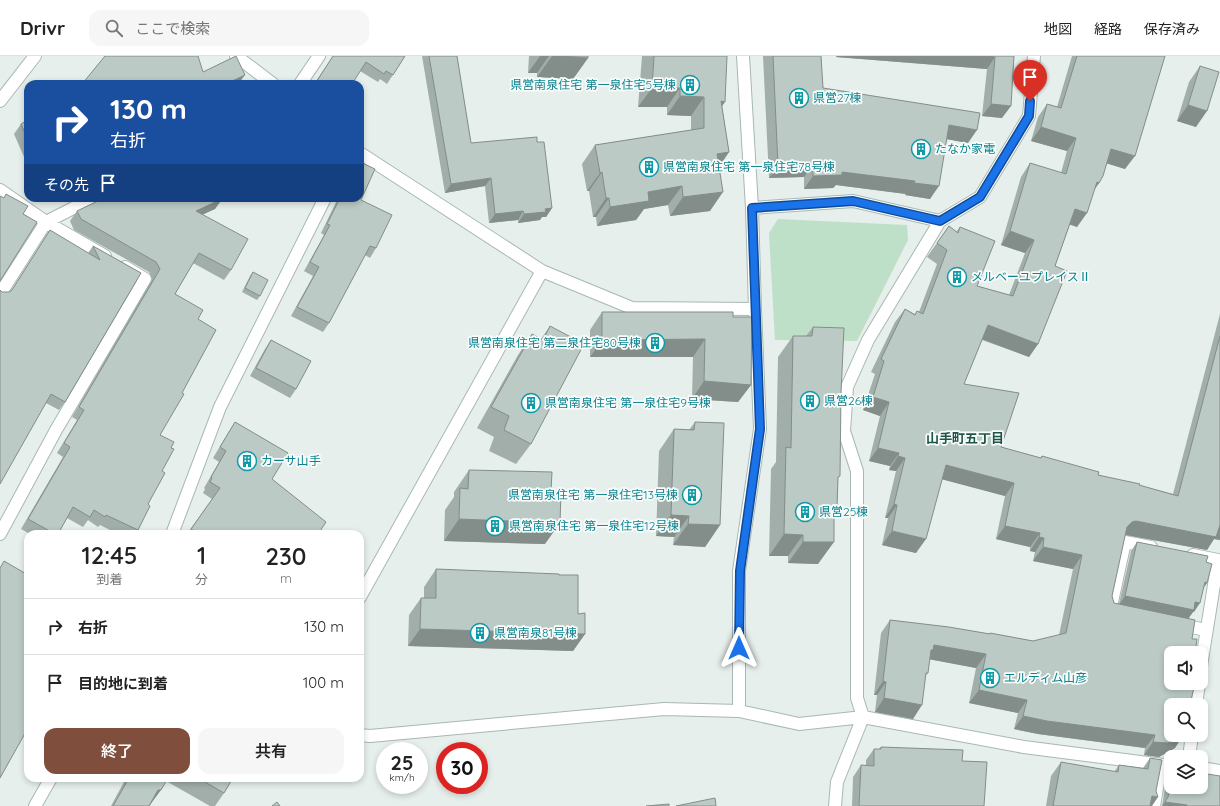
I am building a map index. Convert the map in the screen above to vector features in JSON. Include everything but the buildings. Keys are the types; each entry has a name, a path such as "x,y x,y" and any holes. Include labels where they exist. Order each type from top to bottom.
{"street":[{"path":"0,101 35,56"},
{"path":"236,56 267,80"},
{"path":"303,80 319,56"},
{"path":"739,710 740,571 760,429 752,208 744,56"},
{"path":"835,806 837,782 863,717 857,698 857,471 844,431 847,387 868,340 940,221 980,197 1029,116 1034,56"},
{"path":"364,156 542,271 632,308 755,309"},
{"path":"0,190 46,222 145,279 56,430 0,534"},
{"path":"752,208 853,201 940,221"},
{"path":"0,294 46,222 86,202"},
{"path":"174,530 220,407 323,202"},
{"path":"364,590 542,271"},
{"path":"1125,614 1110,611 1125,542 1164,550"},
{"path":"1179,553 1218,560 1204,646"},
{"path":"1162,621 1206,630"},
{"path":"364,735 664,709 739,710 798,724 863,717 1024,747 1164,765"},
{"path":"1208,769 1220,771"},
{"path":"1154,806 1164,772"},
{"path":"35,806 49,782"}],"green space":[{"path":"778,219 907,225 908,240 857,341 775,340 769,233"}],"place":[{"name":"県営南泉住宅 第一泉住宅5号棟","path":"690,85"},
{"name":"県営27棟","path":"799,98"},
{"name":"たなか家電","path":"921,149"},
{"name":"県営南泉住宅 第一泉住宅78号棟","path":"649,167"},
{"name":"メルベーユプレイスⅡ","path":"957,277"},
{"name":"県営南泉住宅 第二泉住宅80号棟","path":"655,343"},
{"name":"県営26棟","path":"810,401"},
{"name":"県営南泉住宅 第一泉住宅9号棟","path":"531,403"},
{"name":"カーサ山手","path":"247,461"},
{"name":"県営南泉住宅 第一泉住宅13号棟","path":"692,495"},
{"name":"県営25棟","path":"805,512"},
{"name":"県営南泉住宅 第一泉住宅12号棟","path":"495,526"},
{"name":"県営南泉81号棟","path":"480,633"},
{"name":"エルディム山彦","path":"990,678"}],"district":[{"name":"山手町五丁目","path":"965,438"}],"route":[{"path":"739,648 740,571 760,429 752,208 853,201 940,221 980,197 1029,116 1030,101"}]}
